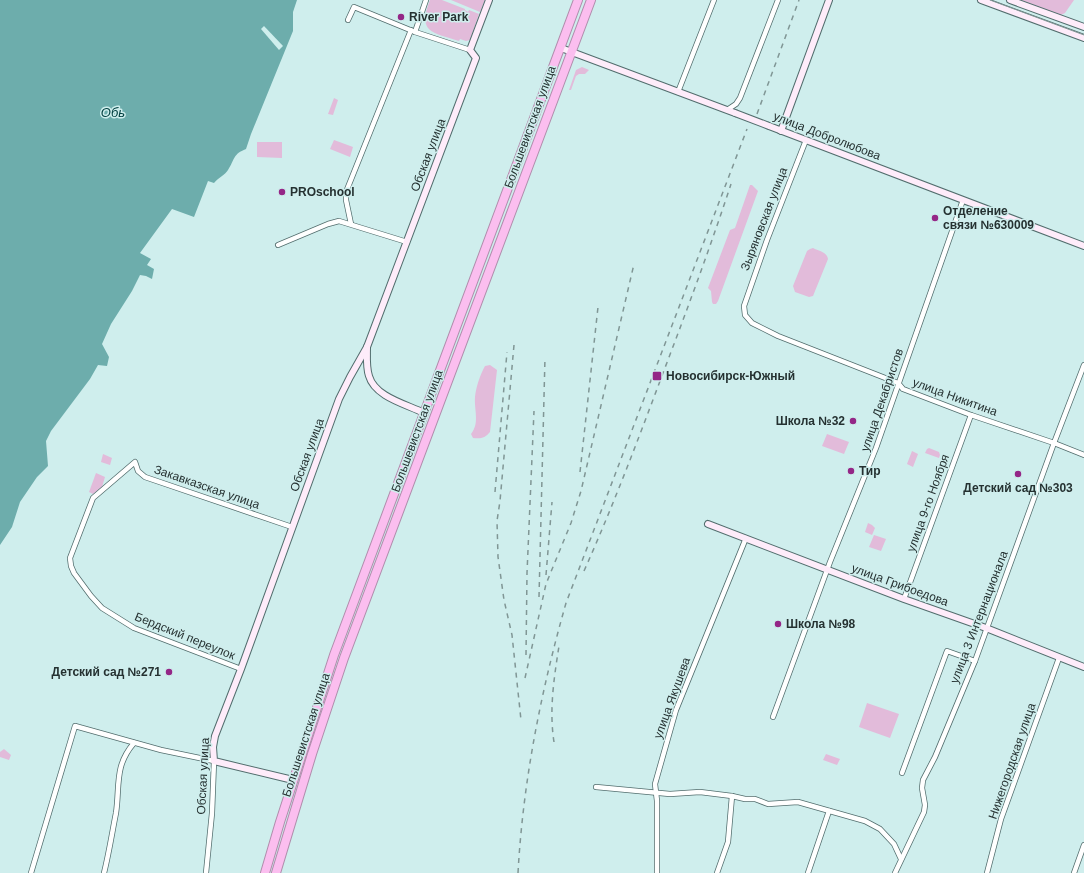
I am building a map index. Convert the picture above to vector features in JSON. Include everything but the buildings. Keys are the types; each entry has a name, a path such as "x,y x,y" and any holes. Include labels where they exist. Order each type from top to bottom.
{"highway":[{"name":"Большевистская улица","path":"265,873 293,780 334,655 578,0"},
{"name":"Большевистская улица","path":"276,873 298,796 344,658 591,0"}],"street":[{"path":"351,224 346,200 346,192 426,0"},
{"path":"348,20 354,7 413,31 470,50 489,0"},
{"path":"678,92 714,0"},
{"path":"727,110 736,104 740,98 778,0"},
{"path":"781,131 829,0"},
{"path":"981,0 1084,38"},
{"path":"1010,0 1084,27"},
{"name":"улица Добролюбова","path":"561,48 1084,246"},
{"name":"Обская улица","path":"206,873 212,814 214,761 213,747 215,736 339,400 357,363 367,347 476,58 470,50"},
{"name":"Зыряновская улица","path":"744,306 767,240 806,140"},
{"name":"улица Декабристов","path":"773,717 827,569 876,448 963,200"},
{"path":"278,245 331,223 342,221 407,242"},
{"name":"улица Никитина","path":"744,306 745,315 752,323 778,336 898,383 903,389 1084,455"},
{"path":"367,347 368,374 372,384 378,391 424,413"},
{"name":"улица 3 Интернационала","path":"895,873 924,812 925,805 922,788 923,780 935,757 975,661 1084,365"},
{"name":"улица 9-го Ноября","path":"904,598 971,415"},
{"name":"Закавказская улица","path":"102,608 74,573 70,558 93,498 135,462 138,471 145,476 292,527"},
{"name":"улица Грибоедова","path":"708,524 986,628 1084,667"},
{"name":"улица Якушева","path":"657,873 657,801 655,784 676,710 746,538"},
{"name":"Бердский переулок","path":"102,608 134,628 241,669"},
{"path":"902,773 947,651 975,661"},
{"name":"Нижегородская улица","path":"987,873 1001,819 1059,658"},
{"path":"31,873 75,726 161,750 293,780"},
{"path":"104,873 116,810 119,771 127,752 134,743"},
{"path":"596,787 670,794 700,792 745,799 756,799 768,804 798,802 865,821 880,829 894,844 901,859"},
{"path":"717,873 728,842 732,796"},
{"path":"808,873 829,811"},
{"path":"1074,873 1084,846"}],"shaded area":[{"path":"430,0 442,0 465,9 468,12 469,10 479,14 470,40 466,41 460,39 459,41 430,30 426,25 425,19"},
{"path":"451,0 485,0 480,12"},
{"path":"1020,0 1074,0 1065,13 1061,15"},
{"path":"582,67 589,70 585,74 579,74 576,76 571,90 569,90 576,70"},
{"path":"334,98 338,100 333,115 328,114"},
{"path":"334,140 353,147 350,157 330,149"},
{"path":"257,142 282,142 282,158 257,157"},
{"path":"750,185 758,191 718,301 716,304 713,304 711,291 708,288 730,230 735,228"},
{"path":"813,248 824,253 828,259 813,296 809,297 795,292 793,286 807,251"},
{"path":"490,365 497,370 490,432 483,438 473,438 471,434 474,430 476,421 476,389 485,366"},
{"path":"827,434 849,442 844,454 822,446"},
{"path":"929,448 939,452 939,458 925,453"},
{"path":"912,451 918,454 913,467 907,464"},
{"path":"103,454 112,458 110,465 101,462"},
{"path":"96,473 105,477 102,487 93,494 89,492"},
{"path":"868,523 875,528 872,535 865,532"},
{"path":"874,535 886,539 881,551 869,547"},
{"path":"867,703 899,714 890,738 859,727"},
{"path":"4,749 11,755 9,760 0,757 0,752"},
{"path":"826,754 840,759 837,765 823,760"}],"water":[{"name":"Обь","path":"0,0 297,0 293,12 293,31 246,149 236,155 227,172 214,183 208,181 194,217 172,209 140,253 151,259 147,265 154,269 152,279 140,275 132,291 111,324 102,344 109,357 107,366 98,365 90,379 51,431 46,441 48,466 37,477 20,502 12,527 0,545"}],"pier":[{"path":"264,26 283,46 279,50 261,29"}],"tram line":[{"path":"990,0 1084,35"}],"railway":[{"path":"757,114 799,0"},
{"path":"518,873 524,804 534,736 566,603 747,129"},
{"path":"584,571 644,423 698,279 731,184"},
{"path":"525,678 546,584 571,523 581,491 634,264"},
{"path":"580,472 598,307"},
{"path":"514,345 497,521 498,557 504,600 512,635 521,720"},
{"path":"495,492 507,352"},
{"path":"539,597 545,357"},
{"path":"526,655 527,573 534,411"},
{"path":"546,575 552,502"},
{"path":"554,742 552,706 559,646"}],"place":[{"name":"River Park","path":"401,17"},
{"name":"PROschool","path":"282,192"},
{"name":"Отделение связи №630009","path":"935,218"},
{"name":"Новосибирск-Южный","path":"657,376"},
{"name":"Школа №32","path":"853,421"},
{"name":"Тир","path":"851,471"},
{"name":"Детский сад №303","path":"1018,474"},
{"name":"Школа №98","path":"778,624"},
{"name":"Детский сад №271","path":"169,672"}]}
